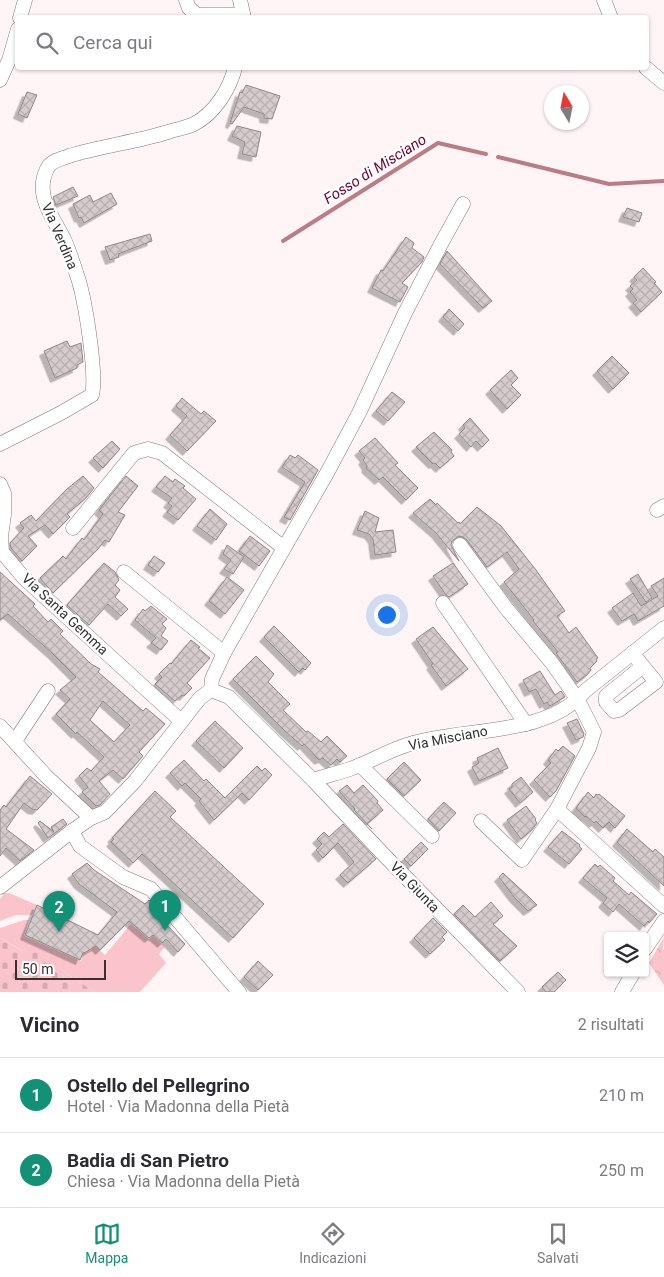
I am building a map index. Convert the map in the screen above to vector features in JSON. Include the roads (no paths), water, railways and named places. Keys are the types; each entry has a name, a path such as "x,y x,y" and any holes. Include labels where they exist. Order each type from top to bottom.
{"street":[{"path":"21,15 25,0"},
{"path":"186,0 189,8 196,15"},
{"path":"240,0 243,15"},
{"path":"604,0 609,15"},
{"path":"0,80 9,60 15,39"},
{"name":"Via Verdina","path":"1,439 61,413 92,395 94,388 92,358 78,277 64,240 42,193 42,180 48,167 55,161 79,153 152,137 194,124 216,106 232,78 234,70"},
{"path":"648,70 664,83"},
{"path":"0,887 72,831 91,818 105,812 135,781 200,698 211,690 212,679 224,653 354,422 405,313 464,204"},
{"path":"73,528 134,453 148,449 162,453 284,548"},
{"name":"Via Santa Gemma","path":"0,484 4,493 4,515 1,536 2,552 24,578 181,721"},
{"path":"460,545 506,608 552,663 578,700 594,732 589,748 557,809 522,860 481,821"},
{"path":"124,572 224,653"},
{"path":"443,603 526,724"},
{"name":"Via Misciano","path":"313,780 360,765 410,744 436,737 526,724 559,713 578,700 585,691 664,628"},
{"path":"632,653 643,666"},
{"path":"211,690 229,698 313,780"},
{"path":"15,741 48,691"},
{"path":"0,726 46,776 91,818"},
{"path":"360,765 432,836"},
{"name":"Via Giunta","path":"313,780 382,854 518,992"},
{"path":"557,809 664,906"},
{"path":"72,831 80,846 123,877 151,889 240,992"},
{"path":"649,943 664,921"},
{"path":"622,992 631,977"}],"waterway":[{"name":"Fosso di Misciano","path":"283,241 438,143 486,154"},
{"name":"Fosso di Misciano","path":"498,157 609,184 664,181"}],"place":[{"name":"Ostello del Pellegrino","path":"165,931"},
{"name":"Badia di San Pietro","path":"59,932"}]}
